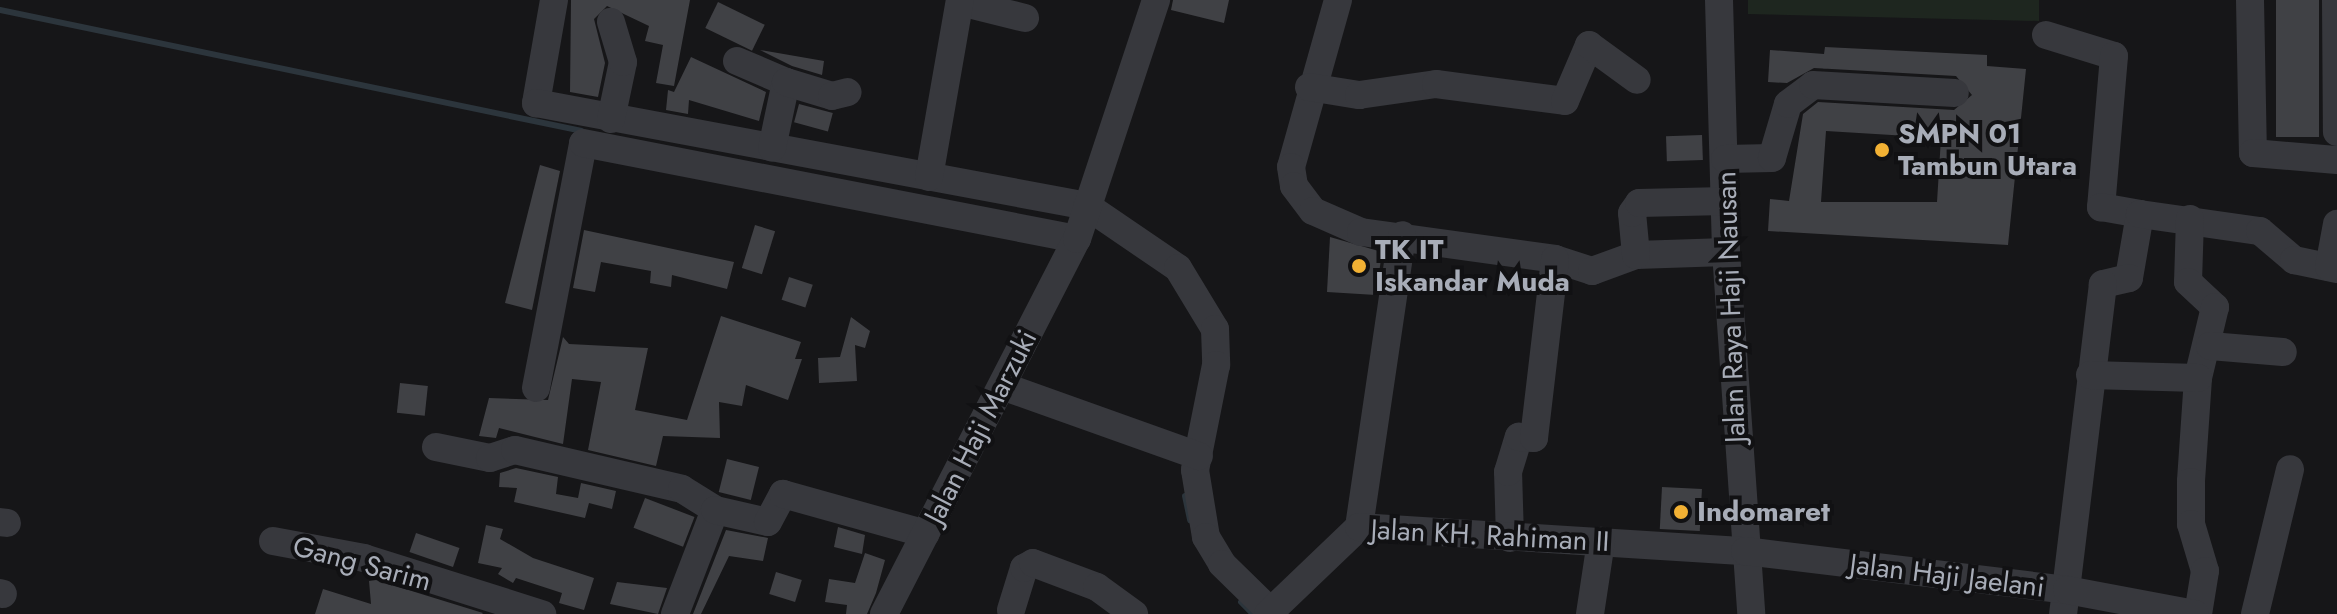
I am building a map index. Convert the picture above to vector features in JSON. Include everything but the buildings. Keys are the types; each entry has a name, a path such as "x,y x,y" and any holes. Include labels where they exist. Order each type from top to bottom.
{"street":[{"path":"554,0 534,101 611,119 1087,206 1160,253 1209,308 1216,365 1199,456 1206,537 1222,564 1271,613"},
{"name":"Jalan Haji Marzuki","path":"884,614 1077,239 1156,0"},
{"name":"Jalan Raya Haji Nausan","path":"1719,0 1726,252 1751,614"},
{"path":"2250,0 2253,153 2337,160"},
{"path":"2336,0 2337,132"},
{"path":"929,177 960,1 1025,18"},
{"path":"1330,1 1291,167 1303,200 1361,232 1402,235 1555,259 1592,271 1636,255 1726,252"},
{"path":"611,22 623,62 611,119"},
{"path":"2046,35 2114,56 2101,207 2260,231 2294,260 2333,268 2337,224"},
{"path":"1309,87 1359,95 1436,84 1565,101 1589,45 1637,80"},
{"path":"737,61 786,82 836,97 848,92"},
{"path":"772,148 786,82"},
{"path":"1725,159 1772,158 1788,104 1813,85 1955,93"},
{"path":"536,388 583,143 1077,239"},
{"path":"1636,255 1632,213 1639,203 1725,201"},
{"path":"2065,602 2103,284 2129,278 2140,214"},
{"path":"2190,219 2188,282 2215,307 2210,346 2198,378 2191,524 2205,571 2196,614"},
{"path":"1359,527 1402,235"},
{"path":"1510,538 1508,472 1519,437 1534,438 1555,259"},
{"path":"2210,346 2283,352"},
{"path":"2090,375 2198,378"},
{"path":"1002,386 1199,456"},
{"path":"436,447 490,458 530,454 682,489 715,510 768,522 783,494 926,534"},
{"path":"2255,614 2290,469"},
{"path":"675,614 715,510"},
{"name":"Jalan KH. Rahiman II","path":"1271,613 1359,527 1745,551"},
{"name":"Gang Sarim","path":"273,541 364,558 542,614"},
{"path":"1590,614 1601,541"},
{"name":"Jalan Haji Jaelani","path":"1745,551 2065,602 2196,614"},
{"path":"1011,610 1024,568 1033,563 1097,587 1134,614"}],"shaded area":[{"path":"1748,0 2039,0 2039,21 1748,14"}],"waterway":[{"path":"0,10 582,131"},
{"path":"1185,496 1190,520"},
{"path":"1241,602 1253,614"}],"place":[{"name":"SMPN 01 Tambun Utara","path":"1882,150"},
{"name":"TK IT Iskandar Muda","path":"1359,266"},
{"name":"Indomaret","path":"1681,512"}]}
